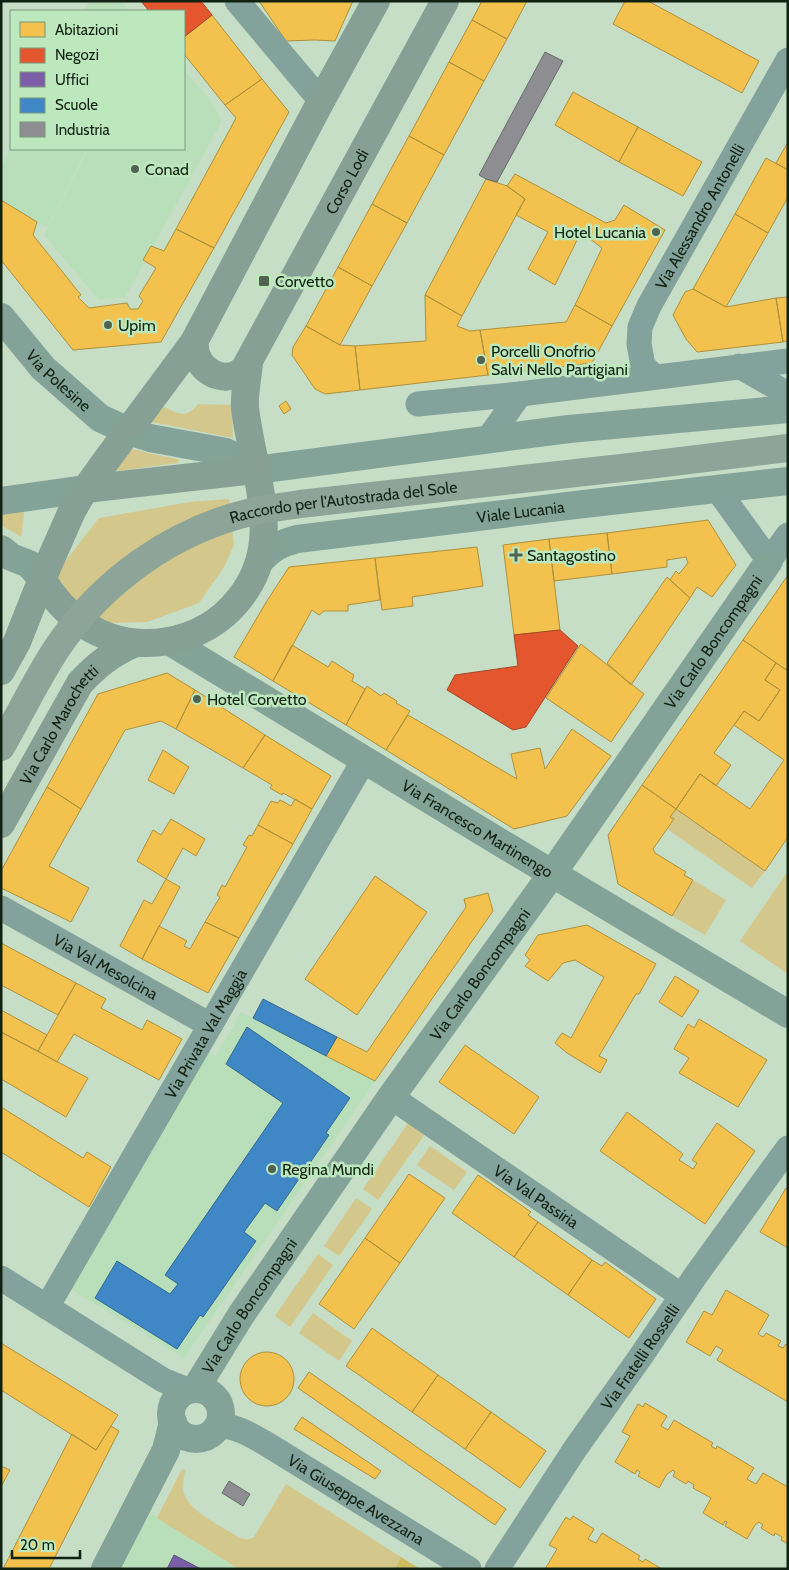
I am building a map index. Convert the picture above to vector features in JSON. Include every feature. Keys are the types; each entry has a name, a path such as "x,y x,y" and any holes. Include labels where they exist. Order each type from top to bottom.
{"highway":[{"name":"Raccordo per l'Autostrada del Sole","path":"1,747 57,648 87,610 103,593 141,562 161,549 205,527 251,512 300,504 788,448"}],"main road":[{"path":"1,671 17,642 62,530 85,489 194,342 376,1"},
{"name":"Corso Lodi","path":"249,362 445,1"},
{"path":"194,342 197,355 203,365 216,375 237,375 249,362"},
{"path":"42,579 60,604 87,627 102,635 135,643 170,642 202,630 216,622 228,611 243,594 260,561 265,526 245,406 249,362"},
{"path":"85,489 256,470"},
{"name":"Via Carlo Marochetti","path":"1,824 80,682 98,664 116,651 135,643"}],"street":[{"path":"237,1 321,101"},
{"name":"Via Alessandro Antonelli","path":"654,376 643,366 639,344 640,327 649,306 788,60"},
{"name":"Via Polesine","path":"1,316 43,368 100,418 128,431 150,438 226,452 256,470"},
{"path":"418,404 520,394 788,361"},
{"path":"739,366 788,394"},
{"path":"488,439 520,394"},
{"path":"256,470 488,439 788,409"},
{"name":"Viale Lucania","path":"260,561 270,550 281,543 296,539 788,481"},
{"path":"1,501 85,489"},
{"name":"Via Carlo Boncompagni","path":"717,489 769,561"},
{"name":"Via Carlo Boncompagni","path":"105,1569 166,1450 179,1396 241,1315 392,1097 552,874 788,535"},
{"path":"1,549 11,557 28,564 42,579"},
{"name":"Via Francesco Martinengo","path":"170,642 552,874 788,1014"},
{"name":"Via Privata Val Maggia","path":"47,1307 364,760"},
{"name":"Via Val Mesolcina","path":"1,908 210,1025"},
{"name":"Via Val Passiria","path":"392,1097 682,1296"},
{"name":"Via Fratelli Rosselli","path":"497,1569 575,1448 788,1148"},
{"name":"Via Giuseppe Avezzana","path":"1,1278 179,1396 210,1392 220,1405 227,1424 290,1458 469,1569"},
{"name":"Via Giuseppe Avezzana","path":"179,1396 178,1431 184,1436 195,1439 206,1437 227,1424"}],"shaded area":[{"path":"90,1 121,1 128,10 85,10"},
{"path":"185,71 206,95 219,114 221,123 125,297 99,300 44,235 87,150 185,150"},
{"path":"10,150 86,150 47,227 1,200 1,167"},
{"path":"198,404 232,405 233,438 152,422 151,419 164,407 182,414 190,412"},
{"path":"132,449 178,459 179,461 177,463 118,471 116,469"},
{"path":"229,499 234,545 224,567 199,603 147,622 108,623 63,593 55,583 63,564 99,518 190,502"},
{"path":"25,506 21,537 1,525 1,511"},
{"path":"676,809 765,871 752,888 667,829 674,820 670,817"},
{"path":"788,871 788,974 740,941"},
{"path":"693,880 726,900 705,935 672,916"},
{"path":"241,1012 375,1081 184,1358 69,1288 203,1049 216,1056"},
{"path":"408,1123 425,1134 378,1200 363,1189"},
{"path":"430,1146 467,1172 454,1190 417,1165"},
{"path":"356,1198 372,1209 339,1256 324,1246"},
{"path":"318,1254 333,1265 290,1327 275,1316"},
{"path":"313,1313 352,1341 339,1361 299,1333"},
{"path":"182,1469 185,1470 183,1491 193,1507 240,1538 251,1539 254,1537 286,1484 401,1557 395,1569 239,1569 157,1518"},
{"path":"138,1505 239,1569 105,1569"},
{"path":"401,1557 420,1569 395,1569"}],"building: Abitazioni":[{"path":"259,1 353,1 335,41 286,41"},
{"path":"482,1 527,1 507,39 472,20"},
{"path":"625,1 648,1 759,61 742,93 613,24"},
{"path":"212,15 262,79 225,105 185,55 185,36"},
{"path":"472,20 507,39 484,81 449,62"},
{"path":"449,62 484,81 444,155 409,136"},
{"path":"262,79 289,112 214,248 176,229 236,118 225,105"},
{"path":"573,92 638,127 619,162 555,125"},
{"path":"638,127 702,162 683,196 619,162"},
{"path":"409,136 444,155 407,223 372,204"},
{"path":"788,142 788,170 776,163"},
{"path":"766,158 788,170 788,197 768,233 735,214"},
{"path":"515,174 606,223 615,220 624,205 665,230 612,326 575,305 602,248 581,232 555,285 528,269 548,232 516,215 525,199 507,186"},
{"path":"486,179 507,186 525,199 462,316 425,295"},
{"path":"1,200 37,222 33,235 81,295 78,297 89,308 127,303 130,309 138,309 143,301 139,296 156,268 143,260 151,246 164,251 176,229 214,248 161,342 73,350 1,260"},
{"path":"372,204 407,223 372,286 338,267"},
{"path":"735,214 768,233 726,307 693,289"},
{"path":"338,267 372,286 340,345 306,326"},
{"path":"693,289 726,307 776,298 783,342 697,352 686,339 673,315 685,292"},
{"path":"425,295 462,316 457,326 470,331 480,330 488,375 360,390 355,346 426,341"},
{"path":"788,297 788,341 783,342 776,298"},
{"path":"575,305 612,326 592,363 488,375 480,330 566,322"},
{"path":"306,326 340,345 355,346 360,390 325,394 315,389 292,355 293,347"},
{"path":"286,401 291,409 284,414 279,406"},
{"path":"708,520 736,565 712,597 697,587 690,598 670,580 676,571 679,574 688,563 686,557 667,560 667,567 612,574 607,533"},
{"path":"607,533 612,574 554,581 549,539"},
{"path":"549,539 560,630 514,635 503,545"},
{"path":"477,547 483,586 412,597 413,606 382,610 375,558"},
{"path":"375,558 380,600 348,605 348,611 324,611 319,615 312,610 273,681 234,657 289,567"},
{"path":"788,575 788,671 743,640"},
{"path":"667,577 690,598 631,685 607,663"},
{"path":"743,640 776,663 765,680 780,690 759,721 744,711 714,753 731,765 716,786 700,774 676,809 642,785"},
{"path":"581,644 644,694 611,742 546,698"},
{"path":"292,645 328,667 332,661 354,675 352,681 365,689 346,725 273,681"},
{"path":"776,663 788,671 788,837 765,871 676,809 700,774 750,809 784,760 734,725 744,711 759,721 780,690 765,680"},
{"path":"167,673 195,690 176,729 161,721 125,730 81,809 47,787 98,694"},
{"path":"367,686 381,696 384,693 410,711 386,750 346,725"},
{"path":"195,690 265,735 243,768 176,729"},
{"path":"408,715 517,779 511,754 540,748 545,769 572,729 611,756 567,816 514,829 386,750"},
{"path":"265,735 331,776 312,809 270,788 272,785 243,768"},
{"path":"163,750 189,767 174,794 148,780"},
{"path":"642,785 676,809 670,817 674,819 653,849 655,853 686,872 684,875 693,880 672,916 618,884 608,835"},
{"path":"47,787 81,809 49,866 89,888 71,922 1,888 1,871"},
{"path":"295,799 312,809 293,844 258,825 271,801 278,803 280,800 291,806"},
{"path":"171,819 205,839 196,856 183,848 166,879 137,861 153,830 161,835"},
{"path":"258,825 293,844 239,938 205,922 220,897 217,895 222,885 225,887 247,847 243,845 249,835 252,836"},
{"path":"375,876 427,912 357,1015 305,979"},
{"path":"166,879 180,887 142,959 120,946 144,900 152,904"},
{"path":"488,893 493,911 375,1081 326,1056 337,1037 367,1052 466,907 464,899"},
{"path":"205,922 239,938 208,993 142,959 159,926 187,941 184,946 190,949"},
{"path":"587,925 656,964 599,1056 607,1060 600,1073 567,1053 555,1043 562,1033 571,1038 604,977 575,960 563,963 548,981 525,966 530,960 525,955 538,935"},
{"path":"1,943 76,983 58,1015 1,985"},
{"path":"675,976 699,991 682,1017 659,1002"},
{"path":"76,983 106,999 101,1008 142,1030 147,1020 182,1039 159,1080 74,1034 57,1062 38,1051"},
{"path":"1,1010 47,1035 38,1051 1,1032"},
{"path":"699,1019 767,1060 738,1107 679,1073 689,1058 674,1049 688,1024 694,1028"},
{"path":"1,1032 88,1078 66,1117 1,1079"},
{"path":"465,1045 539,1097 514,1134 439,1082"},
{"path":"1,1107 83,1158 87,1152 111,1167 89,1207 1,1152"},
{"path":"627,1112 683,1154 679,1160 693,1169 697,1163 692,1160 717,1123 755,1151 705,1224 600,1151"},
{"path":"409,1174 445,1198 400,1263 365,1238"},
{"path":"478,1175 531,1212 528,1215 538,1222 514,1257 452,1213"},
{"path":"786,1188 788,1189 788,1248 760,1232"},
{"path":"538,1222 592,1260 568,1295 514,1257"},
{"path":"365,1238 400,1263 354,1329 319,1304"},
{"path":"592,1260 602,1266 605,1262 656,1299 629,1338 568,1295"},
{"path":"726,1290 769,1315 758,1334 763,1337 766,1333 781,1341 778,1346 783,1348 786,1344 788,1345 788,1402 717,1360 723,1350 716,1346 710,1356 686,1342 704,1311 712,1315"},
{"path":"372,1328 438,1375 412,1412 346,1366"},
{"path":"1,1343 118,1415 96,1450 1,1390"},
{"path":"267,1352 277,1354 286,1360 292,1369 294,1379 292,1389 286,1398 277,1404 267,1406 257,1404 248,1398 242,1389 240,1379 242,1369 248,1360 257,1354"},
{"path":"309,1372 506,1509 495,1525 298,1388"},
{"path":"438,1375 491,1412 465,1449 412,1412"},
{"path":"645,1403 667,1416 661,1426 668,1430 674,1420 713,1443 711,1446 716,1449 717,1446 754,1468 747,1479 756,1484 763,1473 788,1487 788,1544 781,1540 782,1537 775,1533 774,1536 761,1528 763,1525 759,1522 755,1525 747,1539 725,1526 727,1522 725,1521 723,1525 703,1513 711,1498 693,1488 694,1485 688,1481 686,1484 673,1476 675,1472 673,1470 667,1474 659,1488 638,1476 640,1472 637,1470 635,1474 615,1462 630,1436 622,1432 638,1404 643,1407"},
{"path":"491,1412 546,1451 520,1488 465,1449"},
{"path":"302,1417 381,1471 375,1479 294,1429"},
{"path":"111,1426 119,1431 49,1569 3,1569 72,1434 96,1450"},
{"path":"1,1466 10,1470 1,1487"},
{"path":"573,1516 594,1529 588,1539 596,1543 602,1533 640,1556 638,1559 643,1562 645,1559 662,1569 545,1569 557,1549 549,1545 566,1517 570,1520"}],"building: Negozi":[{"path":"141,1 201,1 212,15 185,36 185,10 148,10"},
{"path":"560,630 578,646 526,727 513,730 447,690 455,675 518,666 514,635"}],"building: Uffici":[{"path":"174,1555 201,1569 167,1569"}],"building: Scuole":[{"path":"263,999 337,1037 326,1056 253,1018"},
{"name":"Regina Mundi","path":"247,1027 350,1098 326,1133 329,1135 277,1211 265,1203 244,1232 256,1241 203,1317 200,1315 177,1349 95,1298 117,1261 170,1294 178,1284 165,1275 283,1103 226,1064"}],"building: Industria":[{"path":"545,52 563,61 497,182 486,179 479,175"},
{"path":"229,1481 250,1494 243,1506 222,1493"}],"place":[{"name":"Conad","path":"135,169"},
{"name":"Hotel Lucania","path":"656,232"},
{"name":"Corvetto","path":"264,281"},
{"name":"Upim","path":"108,325"},
{"name":"Porcelli Onofrio Salvi Nello Partigiani","path":"481,360"},
{"name":"Santagostino","path":"516,555"},
{"name":"Hotel Corvetto","path":"197,699"},
{"name":"Regina Mundi","path":"272,1169"}]}
